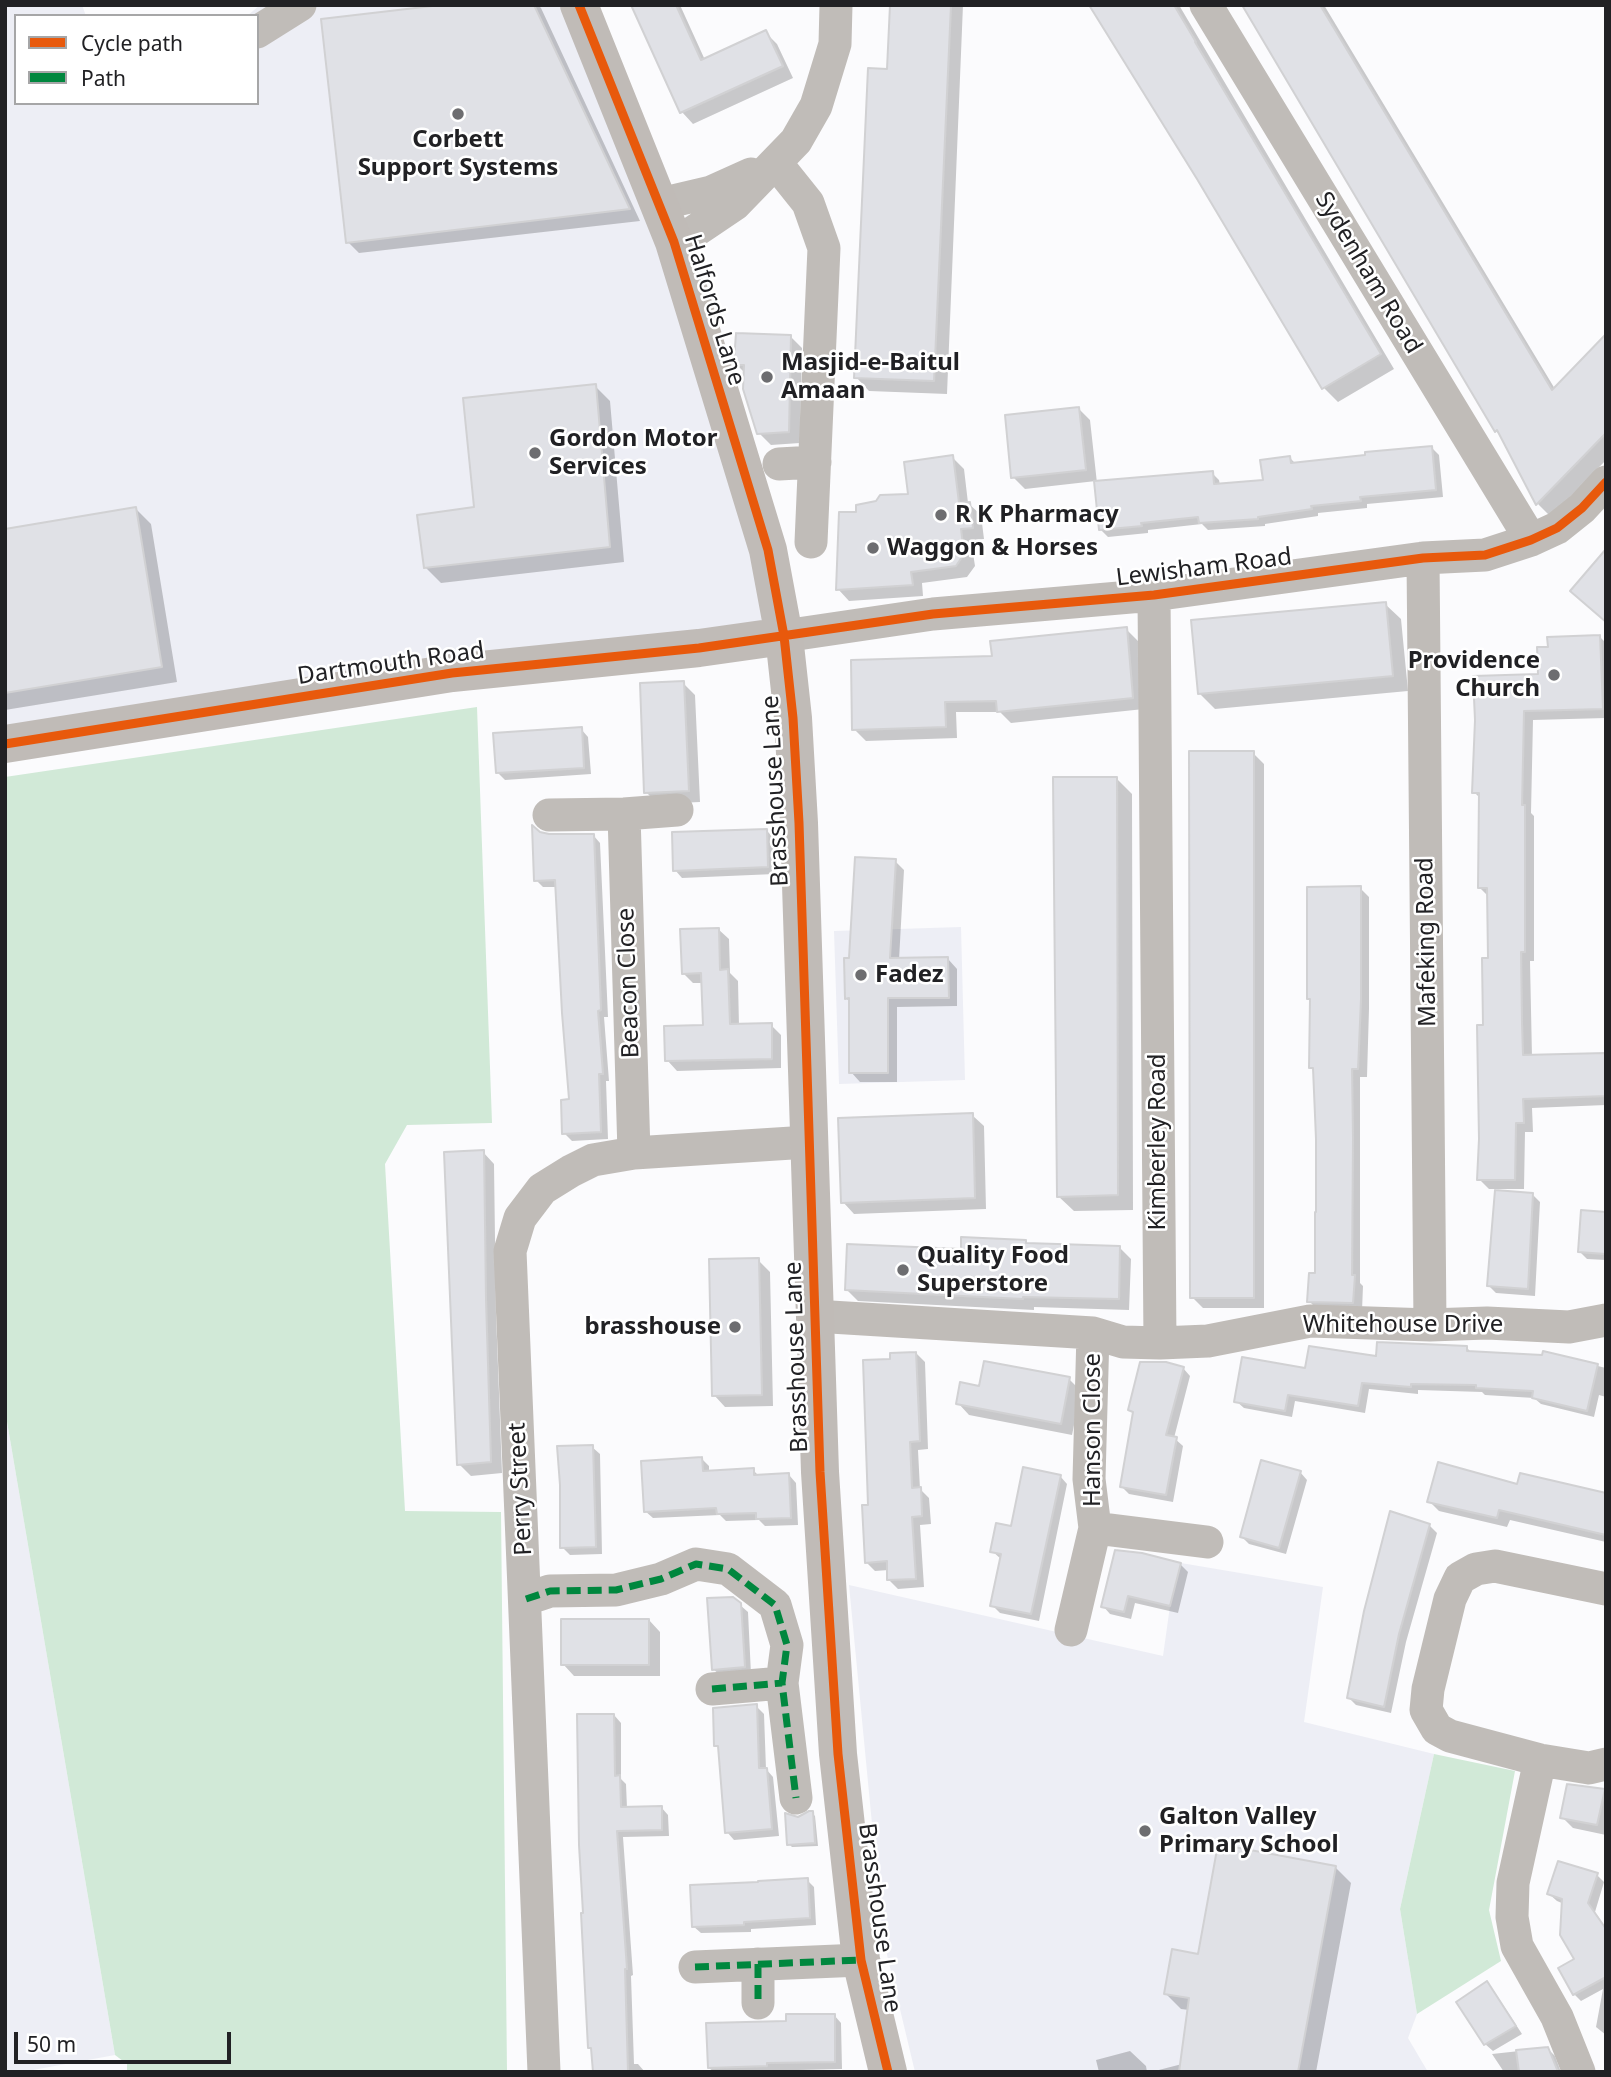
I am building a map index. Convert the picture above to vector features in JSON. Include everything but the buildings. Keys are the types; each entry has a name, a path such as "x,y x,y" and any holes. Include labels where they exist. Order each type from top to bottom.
{"street":[{"path":"259,31 300,5"},
{"name":"Halfords Lane","path":"579,5 674,242 768,550 784,636"},
{"path":"674,242 736,204 796,141 816,106 835,44 836,5"},
{"name":"Sydenham Road","path":"1206,5 1531,540"},
{"path":"660,204 711,192 776,163"},
{"path":"776,163 808,203 824,248 811,542"},
{"path":"779,464 815,462"},
{"name":"Lewisham Road","path":"784,636 933,614 1154,594 1423,558 1485,555 1531,540 1557,528 1582,508 1606,482"},
{"name":"Mafeking Road","path":"1423,558 1430,1325"},
{"name":"Kimberley Road","path":"1154,594 1160,1343"},
{"name":"Dartmouth Road","path":"5,744 452,673 699,648 784,636"},
{"name":"Brasshouse Lane","path":"784,636 793,718 799,823 820,1472 838,1755 861,1960 888,2072"},
{"path":"549,815 677,810"},
{"name":"Beacon Close","path":"624,814 634,1153"},
{"name":"Perry Street","path":"544,2072 510,1251 520,1218 542,1189 593,1160 634,1153 808,1142"},
{"path":"814,1316 1093,1333 1123,1342 1160,1343"},
{"name":"Whitehouse Drive","path":"1160,1343 1208,1341 1310,1321 1430,1325 1487,1322 1569,1327 1606,1320"},
{"name":"Hanson Close","path":"1071,1630 1095,1528 1089,1479 1093,1333"},
{"name":"Hanson Close","path":"1095,1528 1206,1542"},
{"path":"526,1599 550,1591 616,1590 661,1579 696,1564 728,1569 775,1605 787,1644 782,1683 796,1798"},
{"path":"1606,1589 1495,1566 1476,1569 1460,1578 1450,1599 1428,1689 1426,1710 1437,1728 1450,1735 1540,1760 1589,1768 1606,1764"},
{"path":"712,1689 782,1683"},
{"path":"1540,1760 1513,1883 1512,1917 1517,1946 1557,2017 1579,2072"},
{"path":"695,1968 861,1960"},
{"path":"758,1964 758,2003"}],"shaded area":[{"path":"5,5 82,5 85,14 14,14 14,105 259,105 259,14 249,14 260,5 579,5 784,636 5,744"},
{"path":"961,927 965,1080 839,1084 834,931"},
{"path":"5,1410 115,2055 22,2072 5,2072"},
{"name":"Galton Valley Primary School","path":"1181,1563 1323,1587 1304,1722 1434,1754 1400,1909 1417,2014 1408,2038 1428,2072 915,2072 883,1938 849,1585 1163,1656 1170,1606"}],"green space":[{"path":"477,707 492,1123 407,1125 385,1164 405,1511 501,1512 507,2072 127,2072 127,2064 115,2055 5,1410 5,777"},
{"path":"1434,1754 1515,1771 1489,1910 1501,1961 1417,2014 1400,1909"}],"marked path":[{"path":"526,1599 550,1591 616,1590 661,1579 696,1564 728,1569 775,1605 787,1645 782,1683 796,1798"},
{"path":"712,1689 782,1683"},
{"path":"695,1967 861,1960"},
{"path":"758,1964 758,2003"}],"cycle path":[{"path":"579,5 674,242 768,550 784,636 793,718 799,823 820,1472 838,1754 861,1960 888,2072"},
{"path":"5,744 452,673 699,648 933,614 1154,595 1423,558 1485,555 1531,540 1557,528 1582,508 1606,482"}],"place":[{"name":"Corbett Support Systems","path":"458,114"},
{"name":"Masjid-e-Baitul Amaan","path":"767,377"},
{"name":"Gordon Motor Services","path":"535,453"},
{"name":"R K Pharmacy","path":"941,515"},
{"name":"Waggon & Horses","path":"873,548"},
{"name":"Providence Church","path":"1554,675"},
{"name":"Fadez","path":"861,975"},
{"name":"Quality Food Superstore","path":"903,1270"},
{"name":"brasshouse","path":"735,1327"},
{"name":"Galton Valley Primary School","path":"1145,1831"}]}
